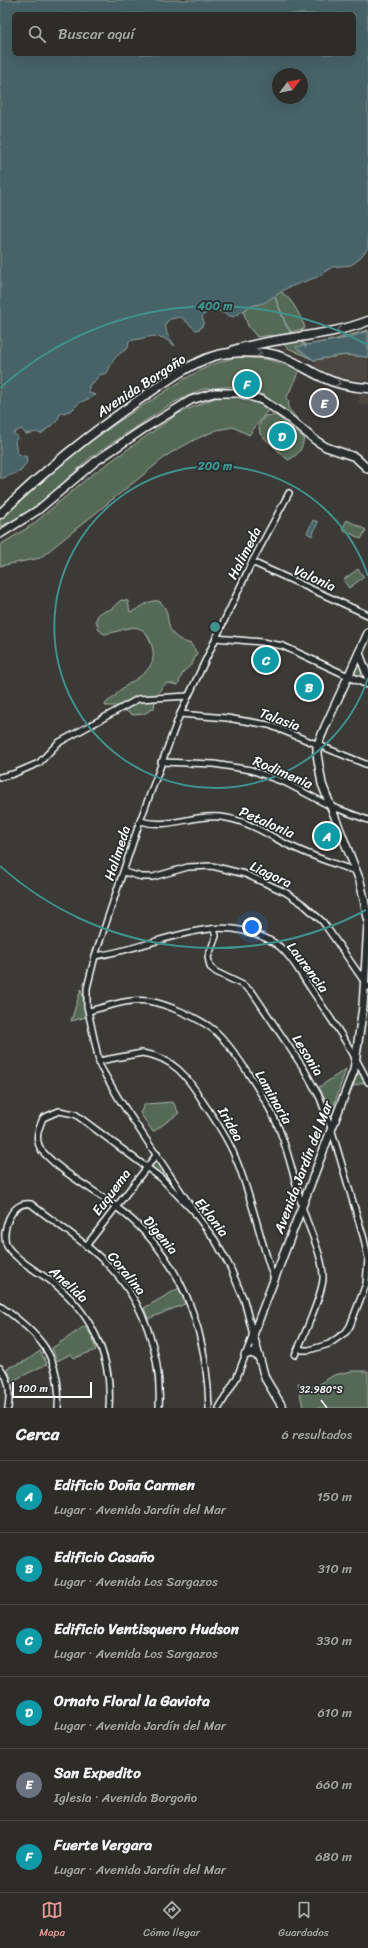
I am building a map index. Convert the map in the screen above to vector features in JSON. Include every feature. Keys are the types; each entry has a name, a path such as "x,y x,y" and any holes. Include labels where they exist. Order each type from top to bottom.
{"main road":[{"path":"214,356 250,346 309,336 368,322"},
{"path":"276,355 277,346 283,340"},
{"name":"Avenida Borgoño","path":"0,514 46,470 93,432 167,381 214,356 246,352 276,355 298,363 331,381 349,386 368,388"}],"street":[{"path":"0,534 38,510 96,461 142,430 191,400 214,393 239,393 262,400 286,416 320,444 355,457 368,469"},
{"name":"Halimeda","path":"198,1217 119,1099 104,1073 99,1061 89,1011 87,988 95,956 140,821 180,714 252,562 289,493"},
{"name":"Valonia","path":"252,562 368,615"},
{"path":"368,633 318,746 320,776 330,806 356,871 367,905 368,918"},
{"path":"216,638 262,642 282,646 368,684"},
{"path":"359,653 368,677"},
{"path":"0,777 13,774 39,763 58,743 138,699 188,696"},
{"name":"Talasia","path":"180,714 255,722 269,725 368,765"},
{"name":"Rodimenia","path":"161,762 214,764 251,770 286,783 330,806 368,820"},
{"name":"Petalonia","path":"140,821 160,825 203,817 228,818 334,864 356,871"},
{"name":"Liagora","path":"124,872 142,877 153,877 180,868 206,865 226,868 245,874 285,892 316,915 330,930 366,984"},
{"name":"Avenida Jardín del Mar","path":"220,1407 235,1381 357,1061 366,984 368,924"},
{"name":"Laurencia","path":"95,956 214,929 234,929 271,941 284,951 335,1024 368,1082"},
{"name":"Lesonia","path":"214,929 215,938 208,957 210,967 216,972 243,985 257,998 313,1085 331,1128 364,1239 368,1258 367,1277 350,1326 342,1336 329,1344 310,1350 302,1350 299,1347"},
{"name":"Laminaria","path":"89,1011 127,1002 146,1001 203,1023 224,1041 269,1108 281,1133 317,1252 323,1278 295,1355"},
{"name":"Iridea","path":"99,1061 142,1053 148,1054 166,1060 187,1076 217,1122 233,1152 274,1279"},
{"name":"Eklonia","path":"43,1118 59,1111 75,1114 146,1166 160,1178 198,1217 218,1246 235,1278 247,1311 258,1356 268,1384 283,1408"},
{"name":"Digenia","path":"43,1118 37,1134 38,1145 42,1151 65,1171 116,1206 138,1224 155,1244 183,1288 194,1312 204,1349 209,1381 209,1408"},
{"name":"Euquema","path":"86,1246 146,1166 157,1154"},
{"name":"Coralina","path":"5,1235 14,1209 21,1204 31,1204 106,1263 122,1281 135,1301 145,1321 157,1363 160,1385 159,1408"},
{"name":"Anelida","path":"5,1235 5,1242 10,1251 61,1288 81,1309 91,1325 100,1343 106,1363 109,1384 109,1408"},
{"path":"0,1306 28,1326 46,1348 53,1361 57,1377 59,1392 58,1408"},
{"path":"245,1355 252,1353 258,1356"},
{"path":"0,1368 7,1378 10,1388 8,1408"}],"shaded area":[{"path":"345,355 368,357 368,381 337,377 316,367 314,360"},
{"path":"360,390 368,391 368,405 359,405"}],"green space":[{"path":"275,288 290,300 305,327 304,329 289,332 307,345 333,340 368,330 368,357 345,355 314,360 288,348 272,335 257,337 248,326 241,304"},
{"path":"239,357 266,359 300,369 286,399 289,402 288,408 309,432 265,396 237,386 203,389 171,404 91,457 44,500 25,514 0,527 0,519 41,481 75,453 104,432 190,376 218,362"},
{"path":"240,396 269,409 249,435 233,427 217,430 196,439 169,454 40,558 0,566 0,545 32,525 90,476 179,413 215,398"},
{"path":"276,415 304,438 299,451 295,456 288,460 260,434 259,425 265,416"},
{"path":"347,520 366,530 361,539 342,529"},
{"path":"358,569 364,577 349,588 343,580"},
{"path":"121,600 128,601 130,612 151,601 159,601 164,606 170,629 174,635 191,644 197,653 192,664 183,672 178,685 168,683 164,685 156,694 154,708 144,714 133,715 117,706 105,706 107,702 125,686 144,673 152,662 152,646 148,636 143,630 131,628 104,634 99,630 96,620 99,613 111,609"},
{"path":"358,665 364,674 363,678 353,674"},
{"path":"81,989 87,1017 71,1021"},
{"path":"346,1069 333,1108 329,1106 319,1087"},
{"path":"361,1074 365,1082 351,1087 356,1075"},
{"path":"173,1102 179,1113 153,1132 140,1113 145,1104"},
{"path":"156,1160 177,1189 150,1165"},
{"path":"179,1288 185,1304 148,1319 144,1308"},
{"path":"85,1326 92,1336 96,1350 74,1358 71,1354 57,1361 52,1348"},
{"path":"40,1351 47,1364 12,1381 7,1368 26,1361"},
{"path":"352,1371 368,1371 368,1408 303,1408 298,1383 315,1387 334,1375"}],"water":[{"path":"0,0 368,0 368,248 357,261 351,265 332,267 317,277 287,288 264,303 251,306 233,317 219,311 206,313 202,317 204,323 200,329 196,330 181,317 170,319 165,324 167,334 175,346 164,338 153,336 129,341 128,348 115,358 107,373 99,375 94,382 89,385 89,393 96,395 79,403 72,410 60,414 57,421 41,434 36,432 26,434 21,429 13,433 18,437 15,441 17,453 26,456 27,462 21,471 0,478"},
{"path":"368,331 368,357 345,355 314,360 295,347 347,338"},
{"path":"313,520 318,522 312,536 307,533"}],"waterway":[{"path":"275,297 286,325 293,335"},
{"path":"299,340 306,347"}],"place":[{"name":"Fuerte Vergara","path":"247,384"},
{"name":"San Expedito","path":"324,403"},
{"name":"Ornato Floral la Gaviota","path":"282,436"},
{"name":"Edificio Ventisquero Hudson","path":"266,660"},
{"name":"Edificio Casaño","path":"309,687"},
{"name":"Edificio Doña Carmen","path":"327,836"}]}
